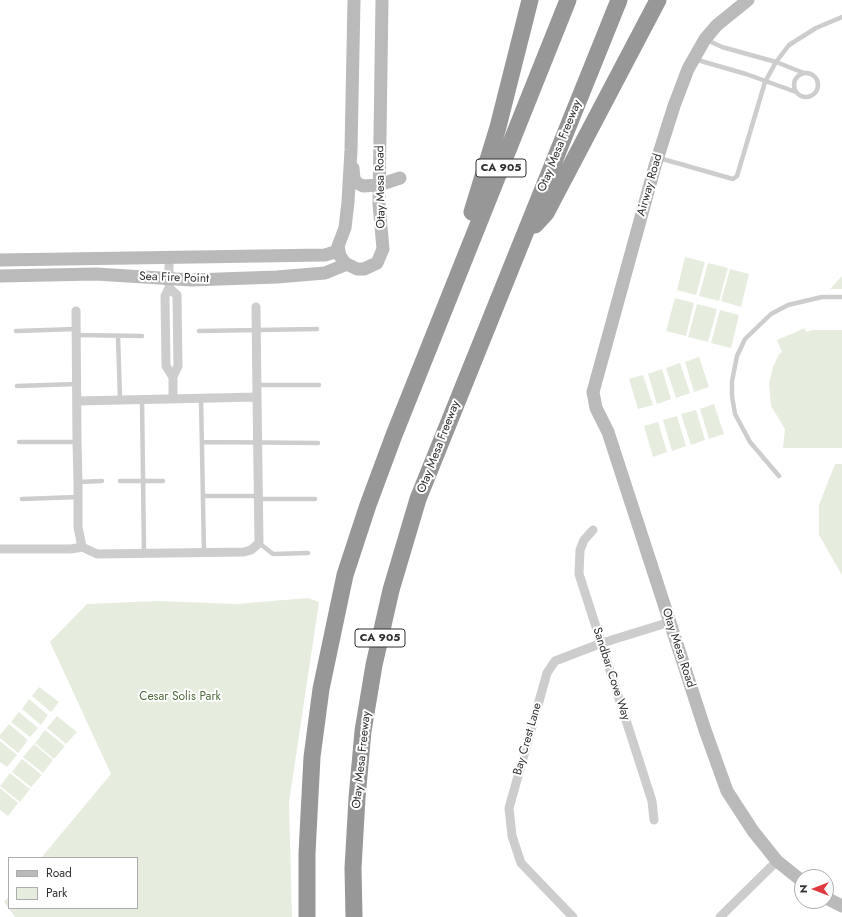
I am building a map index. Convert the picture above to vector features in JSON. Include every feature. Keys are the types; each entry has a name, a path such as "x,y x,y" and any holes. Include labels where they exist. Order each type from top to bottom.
{"highway":[{"path":"433,336 498,127 530,0"},
{"name":"CA 905","path":"307,917 307,854 312,757 321,689 345,575 368,505 433,336 568,0"},
{"name":"Otay Mesa Freeway","path":"354,917 353,868 363,731 374,665 391,590 418,499 619,0"},
{"path":"524,237 546,213 658,0"}],"street":[{"path":"347,264 342,260 338,251 338,243 345,228 347,217 351,150 354,0"},
{"name":"Otay Mesa Road","path":"347,264 357,269 364,270 377,262 382,254 379,166 382,0"},
{"name":"Airway Road","path":"593,392 658,157 674,106 693,59 705,39 717,26 748,0"},
{"path":"351,150 354,179 357,183 370,186 379,185 400,178 390,175 379,166"},
{"name":"Sea Fire Point","path":"0,260 325,255 338,251"},
{"path":"168,257 169,283 165,296 166,366 173,377 173,398"},
{"name":"Sea Fire Point","path":"0,276 96,274 169,283 192,280 308,275 325,273 347,264"},
{"path":"0,549 71,549 82,547 97,554 244,552 251,550 259,543 256,307"},
{"path":"76,311 78,527 82,547"},
{"name":"Otay Mesa Road","path":"593,392 596,408 608,432 715,760 727,791 753,831 777,861 794,875"},
{"path":"77,401 257,397"},
{"name":"Sandbar Cove Way","path":"593,530 584,540 580,550 579,574 652,800 654,820"},
{"name":"Bay Crest Lane","path":"574,917 521,863 512,836 509,808 547,673 555,661 602,643 670,622"},
{"path":"720,917 777,861"}],"lane":[{"path":"658,157 734,179 737,176 765,82 776,62 789,45 816,28 842,17"},
{"path":"693,59 746,74 796,92 798,95 806,98 817,92 819,84 812,74 804,73 776,62 722,47 705,39"},
{"path":"796,92 795,80 804,73"},
{"path":"779,476 750,442 735,414 732,396 732,381 737,356 745,339 771,314 788,305 822,297 842,297"},
{"path":"199,331 317,330"},
{"path":"16,331 76,332 118,336 142,336"},
{"path":"118,336 120,399"},
{"path":"17,386 76,384"},
{"path":"257,385 319,385"},
{"path":"201,398 204,552"},
{"path":"142,399 144,553"},
{"path":"19,442 77,442"},
{"path":"202,442 318,443"},
{"path":"120,481 163,480"},
{"path":"78,482 102,481"},
{"path":"203,496 316,499"},
{"path":"22,499 78,497"},
{"path":"259,543 273,554 308,553"}],"green space":[{"path":"685,257 705,262 696,295 677,290"},
{"path":"708,263 728,268 719,301 699,296"},
{"path":"730,269 749,274 741,307 721,301"},
{"path":"842,276 842,289 830,289"},
{"path":"675,298 694,303 686,336 666,331"},
{"path":"697,304 717,309 708,342 688,337"},
{"path":"720,310 739,315 731,348 711,343"},
{"path":"805,328 806,332 813,330 842,330 842,448 783,448 785,429 771,406 769,383 773,367 779,354 782,352 777,340"},
{"path":"699,357 709,387 694,392 685,362"},
{"path":"680,363 690,393 676,398 666,368"},
{"path":"662,369 671,399 657,404 648,374"},
{"path":"643,375 653,405 638,409 629,379"},
{"path":"714,404 724,434 709,439 700,409"},
{"path":"696,410 705,440 691,445 681,414"},
{"path":"677,416 686,446 672,451 663,420"},
{"path":"658,422 667,452 653,457 644,426"},
{"path":"835,464 842,464 842,575 819,535 819,505"},
{"name":"Cesar Solis Park","path":"308,598 319,602 289,802 292,917 15,917 9,909 138,909 138,857 42,857 111,774 50,642 87,604 158,601 236,604"},
{"path":"39,687 59,702 51,712 32,696"},
{"path":"29,699 48,715 41,725 22,709"},
{"path":"19,712 38,728 30,737 11,722"},
{"path":"57,716 77,732 66,744 47,728"},
{"path":"9,724 28,740 18,753 0,738 0,735"},
{"path":"45,730 65,746 54,759 35,743"},
{"path":"0,741 17,755 7,767 0,762"},
{"path":"34,744 53,760 43,773 23,757"},
{"path":"22,759 42,775 31,787 12,772"},
{"path":"10,773 30,789 20,802 0,786"},
{"path":"0,788 18,803 8,816 0,810"},
{"name":"Cesar Solis Park","path":"8,897 8,907 4,902"}]}
